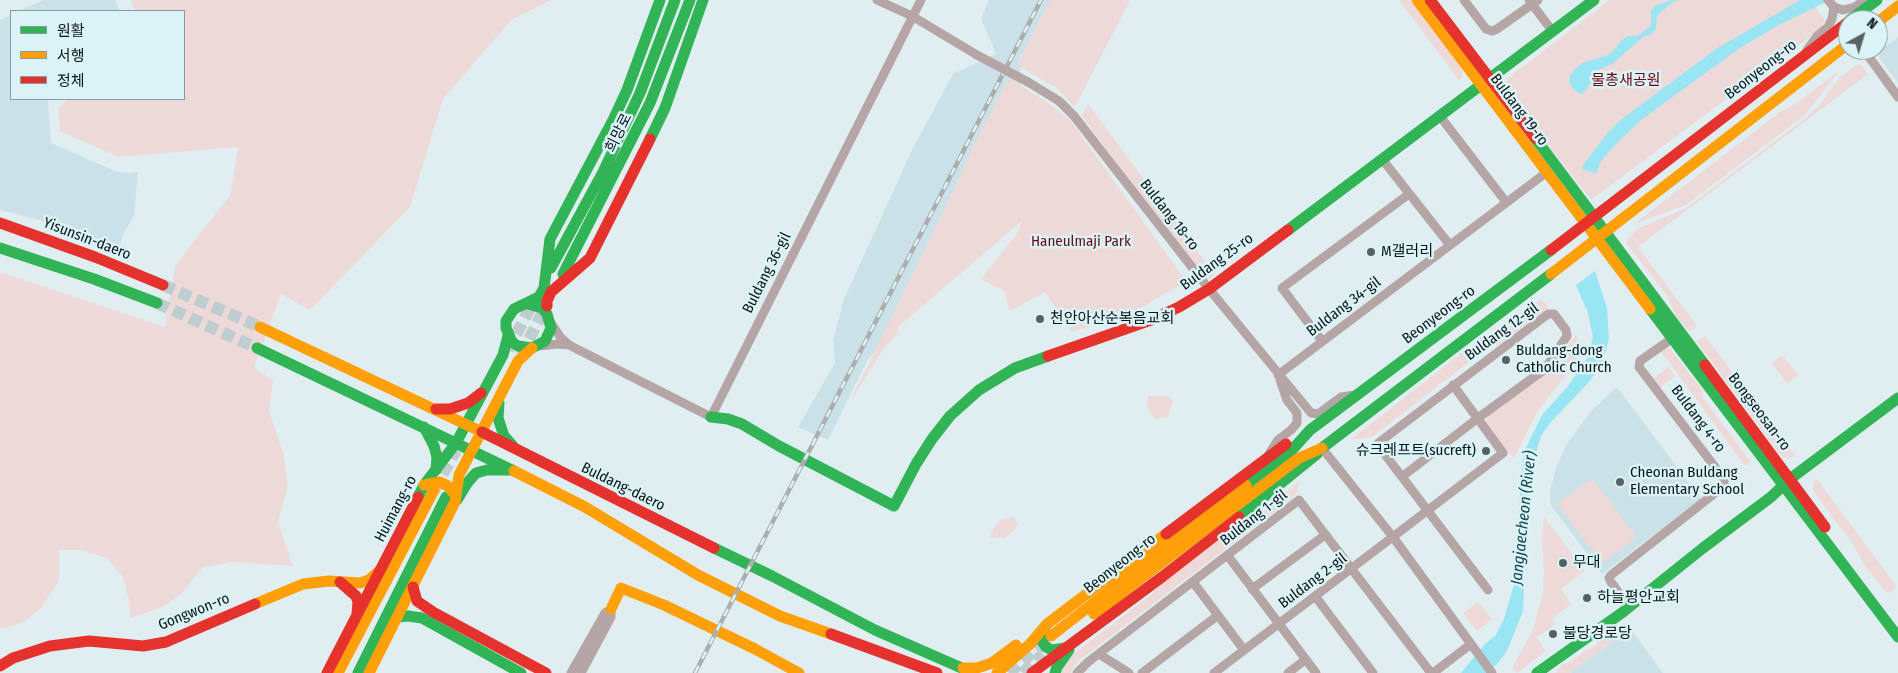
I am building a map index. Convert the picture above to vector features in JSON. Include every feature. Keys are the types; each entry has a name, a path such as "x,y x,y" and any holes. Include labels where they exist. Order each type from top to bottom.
{"main road":[{"path":"528,304 539,298 544,288 550,239 613,120 660,0"},
{"path":"552,268 603,172 640,93 675,0"},
{"name":"희망로","path":"563,274 650,103 690,0"},
{"path":"369,673 413,588 453,498 459,475 518,362 526,352 536,347 549,335 546,301 551,292 590,258 624,192 665,108 703,0"},
{"name":"Buldang 19-ro","path":"1416,0 1486,82 1591,220"},
{"name":"Buldang 19-ro","path":"1430,0 1547,172 1591,220"},
{"name":"Buldang 25-ro","path":"858,488 894,506 916,464 932,439 950,416 979,390 1016,368 1151,320 1179,307 1209,289 1594,0"},
{"name":"Beonyeong-ro","path":"1864,10 1877,0"},
{"path":"1888,14 1898,6"},
{"name":"Beonyeong-ro","path":"1062,642 1292,450 1310,430 1591,220 1838,30"},
{"name":"Beonyeong-ro","path":"1062,642 1300,458 1322,448 1602,235 1838,52"},
{"name":"Bongseosan-ro","path":"1591,220 1787,483 1898,637"},
{"name":"Yisunsin-daero","path":"0,223 94,256 163,284"},
{"path":"0,248 94,279 157,303"},
{"path":"536,347 518,346 508,336 506,328 509,314 520,305 528,304 535,305 548,317"},
{"name":"Buldang-daero","path":"260,327 481,432 772,576 875,630 974,673"},
{"name":"Huimang-ro","path":"327,673 380,570 429,487 436,470 456,443 466,425 506,348 508,336"},
{"path":"257,348 513,470 585,507 698,575 780,616 936,673"},
{"path":"433,409 450,410 468,403 483,392"},
{"path":"1537,673 1629,607 1898,398"},
{"path":"499,399 498,418 504,436 516,450"},
{"path":"711,417 728,419 742,424 858,488"},
{"path":"711,417 819,476 858,488"},
{"path":"424,427 434,446 437,457 436,470"},
{"path":"961,667 969,669 992,663 1047,624 1268,457 1310,430"},
{"path":"1047,624 1040,638 1043,644 1052,650 1192,553 1305,465 1322,448"},
{"path":"358,673 453,498 476,473 487,470 513,470"},
{"path":"338,673 429,487 434,482 440,482 448,486 453,498"},
{"name":"Bongseosan-ro","path":"1787,483 1898,625"},
{"name":"Gongwon-ro","path":"0,666 13,658 50,646 89,641 143,646 166,642 303,584 329,581 360,583 369,580 380,570"},
{"path":"340,582 356,596 358,602 356,619"},
{"path":"413,588 417,601 432,618 521,673"},
{"path":"611,609 621,588 672,609 755,649 799,673"},
{"path":"398,617 432,618 546,673"},
{"path":"997,673 1030,644 1047,624"},
{"path":"1032,673 1062,642"},
{"path":"1055,673 1062,642"}],"street":[{"name":"Buldang 18-ro","path":"877,0 912,16 1059,101 1074,116 1209,289 1311,413 1318,414 1340,397 1358,394"},
{"name":"Buldang 36-gil","path":"711,417 921,0"},
{"path":"1464,0 1486,29 1492,31 1533,2 1553,32"},
{"path":"1804,56 1817,36 1828,27 1832,19 1831,4 1849,9 1865,0"},
{"path":"1871,60 1898,97"},
{"path":"1439,115 1506,202"},
{"path":"1382,159 1450,244"},
{"name":"Buldang 34-gil","path":"1278,375 1547,172"},
{"path":"1322,341 1282,288 1409,194"},
{"name":"Buldang 12-gil","path":"1403,476 1545,369 1567,336 1566,330 1554,314 1548,314 1453,385"},
{"path":"548,317 561,338 569,346"},
{"name":"Buldang 4-ro","path":"1629,607 1611,582 1609,578 1611,574 1724,486 1724,479 1639,367 1640,361 1677,335"},
{"path":"536,347 558,344 569,346 711,417"},
{"path":"1268,457 1278,440 1297,423 1297,413 1286,400 1278,375"},
{"path":"1478,418 1453,385 1377,444 1488,590"},
{"name":"Buldang 2-gil","path":"1214,673 1503,453 1478,418"},
{"path":"1322,448 1393,537 1492,673"},
{"name":"Buldang 1-gil","path":"1077,673 1299,500 1432,673"},
{"path":"1252,589 1325,535"},
{"path":"1228,556 1278,625 1316,673"},
{"path":"1193,582 1244,650"},
{"path":"1315,596 1373,673"},
{"path":"571,673 605,613 611,609"},
{"path":"581,673 611,617 611,609"},
{"path":"1142,673 1217,616"},
{"path":"1432,673 1473,646"},
{"path":"1100,654 1129,673"},
{"path":"1288,673 1305,660"}],"shaded area":[{"path":"44,0 115,0 119,10 21,10"},
{"path":"989,0 1064,0 1046,59 1020,54 1021,88 938,280 868,359 828,440 798,427 835,363 833,340 844,299 912,150 953,74 996,54 981,18"},
{"path":"10,15 10,100 49,100 51,143 115,171 138,172 134,216 123,234 119,249 43,221 0,210 0,20"},
{"path":"1898,37 1898,83 1881,60 1888,60 1888,45"},
{"name":"Cheonan Buldang Elementary School","path":"1617,387 1701,499 1602,574 1550,504 1550,491 1556,468 1566,445 1592,410"},
{"path":"1630,628 1663,673 1570,673"}],"green space":[{"path":"131,0 551,0 511,20 443,99 410,207 310,310 281,294 254,368 273,380 269,411 283,452 288,485 278,522 293,566 231,562 202,568 180,595 162,607 131,618 123,577 107,558 81,550 59,550 59,581 40,609 23,623 2,628 0,627 0,272 165,327 175,266 231,194 238,147 119,157 60,131 58,109 66,100 185,100 185,10 135,10"},
{"path":"1050,0 1130,0 1075,107 1058,89 1017,65"},
{"path":"1399,0 1410,0 1461,67 1463,77 1459,80"},
{"name":"물총새공원","path":"1610,0 1810,0 1825,20 1819,30 1591,200 1504,88 1508,78"},
{"path":"1858,64 1868,74 1638,247 1697,326 1690,332 1676,316 1668,297 1626,243 1627,240 1639,228 1686,208 1808,116 1840,77"},
{"path":"1840,70 1805,115 1686,205 1634,224 1780,112 1795,104"},
{"name":"Haneulmaji Park","path":"1009,78 1070,120 1186,281 1144,306 1111,320 1072,332 1045,292 1010,311 1004,291 981,279 1016,235 1023,220 899,326 898,333 882,351 850,402 974,145"},
{"path":"1088,104 1215,274 1207,280 1202,278 1082,116"},
{"path":"1541,299 1548,308 1497,346 1493,340"},
{"path":"1577,334 1579,348 1576,362 1537,412 1514,459 1486,424 1487,417 1547,372"},
{"path":"1705,336 1796,456 1788,459 1782,457 1697,342"},
{"path":"1487,337 1490,340 1488,347 1372,437 1350,440 1481,338"},
{"path":"1668,346 1702,390 1703,398 1751,462 1745,466 1661,351"},
{"path":"1782,355 1798,375 1787,384 1772,363"},
{"path":"1668,367 1675,376 1659,388 1652,379"},
{"path":"1149,396 1169,396 1173,401 1168,416 1156,420 1146,406"},
{"path":"1817,479 1897,587 1889,593 1885,591 1863,563 1854,546 1816,495 1813,489 1814,481"},
{"path":"1300,481 1297,492 1291,499 1078,661 1070,673 1061,673 1061,669 1075,653 1152,594 1165,580 1244,518 1262,512"},
{"path":"1589,481 1594,481 1637,537 1602,563 1557,504"},
{"path":"1013,517 1018,524 1014,531 1004,538 989,538 997,523"},
{"path":"1544,517 1585,571 1561,589 1571,604 1552,619 1555,624 1537,638 1546,651 1517,673 1512,668 1533,630 1543,593 1542,539"},
{"path":"1478,602 1492,619 1477,631 1463,613"},
{"path":"1625,623 1630,628 1570,673 1555,673 1563,664 1573,661 1586,650 1594,647 1608,632"}],"water":[{"path":"1671,0 1678,0 1670,4 1657,16 1656,29 1651,34 1643,37 1612,64 1598,70 1584,93 1580,94 1573,89 1569,82 1570,75 1576,68 1582,63 1608,55 1627,36 1638,36 1651,26 1651,11 1655,6"},
{"path":"1800,0 1830,0 1779,25 1740,48 1640,121 1611,149 1600,163 1596,174 1581,168 1609,131 1622,119 1716,49"},
{"name":"Jangjaecheon (River)","path":"1595,271 1607,308 1609,339 1601,365 1589,382 1551,422 1541,436 1535,456 1527,508 1523,611 1507,651 1497,664 1487,673 1461,673 1484,645 1496,635 1504,619 1513,588 1524,452 1542,415 1568,386 1588,357 1593,337 1588,313 1576,285"}],"tunnel":[{"path":"163,285 260,327"},
{"path":"508,350 536,297"},
{"path":"521,355 548,302"},
{"path":"157,303 257,348"},
{"path":"434,490 456,450"},
{"path":"1009,673 1051,636"},
{"path":"1023,673 1043,654"}],"railway":[{"path":"695,673 1041,0"}],"traffic: fast":[{"path":"528,304 542,308 547,314 551,328 545,341 532,348 518,346 512,342 506,328 506,321 514,309 539,297 544,288 550,239 627,90 660,0"},
{"path":"551,268 603,172 640,93 675,0"},
{"path":"563,274 650,103 690,0"},
{"path":"650,139 665,108 703,0"},
{"path":"1288,230 1594,0"},
{"path":"1864,10 1877,0"},
{"path":"1535,138 1705,365"},
{"path":"0,248 94,279 157,303"},
{"path":"1246,485 1292,450 1310,430 1551,250"},
{"path":"1322,448 1551,274"},
{"path":"1650,309 1898,637"},
{"path":"418,497 424,485 456,443 503,355 508,336"},
{"path":"257,348 514,471"},
{"path":"711,417 728,419 742,424 779,446 894,506 916,464 950,416 979,390 1015,368 1048,356"},
{"path":"1537,673 1623,612 1771,497 1790,479 1898,398"},
{"path":"499,403 498,418 504,436 513,446"},
{"path":"424,427 434,446 437,457 436,470"},
{"path":"1239,517 1317,454"},
{"path":"457,500 476,473 487,470 508,470"},
{"path":"358,673 446,497"},
{"path":"714,548 875,630 973,673"},
{"path":"398,617 422,618 521,673"},
{"path":"1045,628 1040,638 1046,647 1052,650 1065,648"},
{"path":"1055,673 1069,650"}],"traffic: slow":[{"path":"1417,0 1650,309"},
{"path":"1888,14 1898,6"},
{"path":"1551,274 1838,52"},
{"path":"260,327 482,432"},
{"path":"369,673 455,502 459,475 518,361 532,348"},
{"path":"1094,614 1299,458 1322,448"},
{"path":"514,471 585,507 698,575 780,616 831,634"},
{"path":"424,485 440,482 448,486 456,496"},
{"path":"1051,636 1246,485"},
{"path":"338,673 434,490"},
{"path":"997,673 1030,644 1047,624 1166,534"},
{"path":"255,604 303,584 329,581 360,583 369,580 380,570"},
{"path":"611,609 621,588 664,605 755,649 799,673"},
{"path":"963,668 977,668 992,663 1016,645"}],"traffic: jam":[{"path":"1430,0 1535,138"},
{"path":"1551,250 1838,30"},
{"path":"547,306 551,292 590,258 650,139"},
{"path":"0,223 95,257 163,285"},
{"path":"1048,356 1151,320 1179,307 1209,289 1288,230"},
{"path":"1705,365 1825,527"},
{"path":"436,409 450,409 468,403 481,393"},
{"path":"482,432 714,548"},
{"path":"1166,534 1286,444"},
{"path":"327,673 418,497"},
{"path":"1032,673 1162,577 1239,517"},
{"path":"340,582 356,596 358,602 357,614"},
{"path":"413,587 417,601 433,612 546,673"},
{"path":"0,666 13,658 50,646 89,641 143,646 166,642 255,604"},
{"path":"831,634 937,673"}],"place":[{"name":"M갤러리","path":"1371,252"},
{"name":"천안아산순복음교회","path":"1040,319"},
{"name":"Buldang-dong Catholic Church","path":"1506,360"},
{"name":"슈크레프트(sucreft)","path":"1486,451"},
{"name":"Cheonan Buldang Elementary School","path":"1620,482"},
{"name":"무대","path":"1563,563"},
{"name":"하늘평안교회","path":"1587,598"},
{"name":"불당경로당","path":"1553,634"}]}
